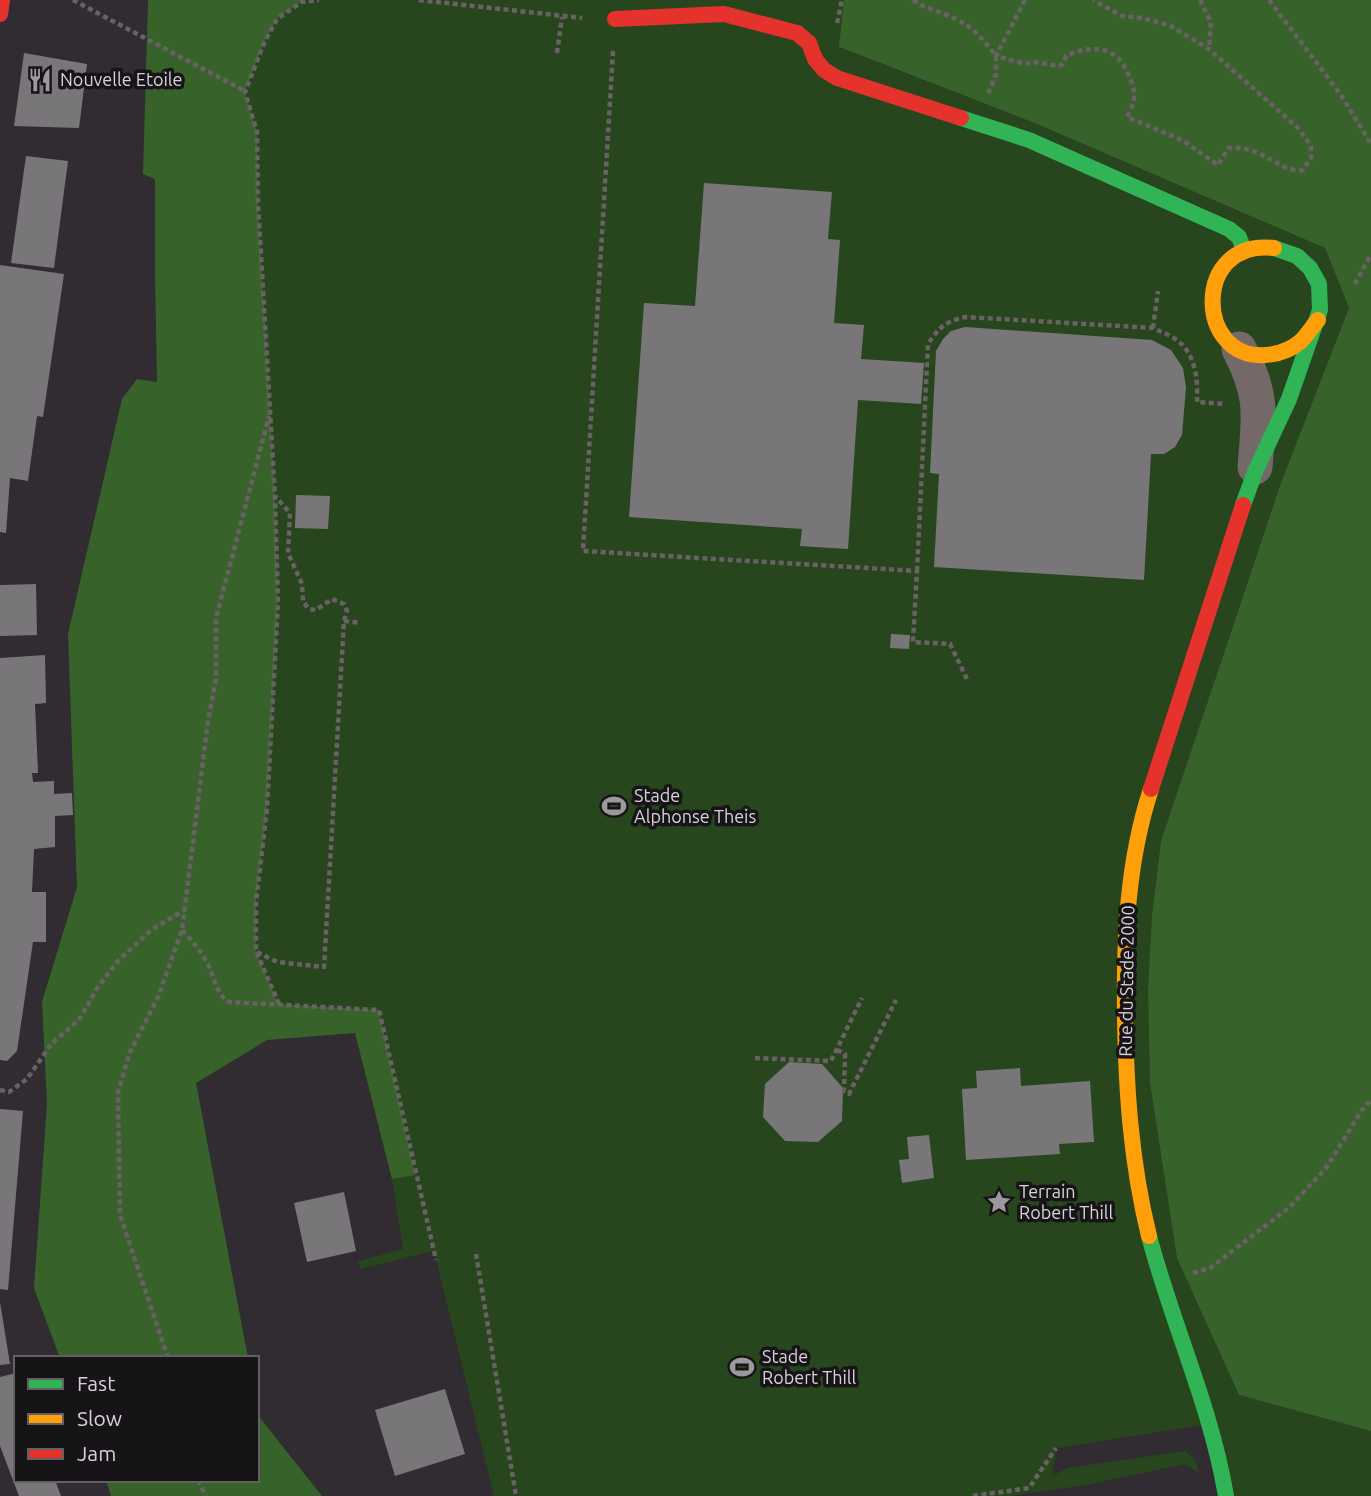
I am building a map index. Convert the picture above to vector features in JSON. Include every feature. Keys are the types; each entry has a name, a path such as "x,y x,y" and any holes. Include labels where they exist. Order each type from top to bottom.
{"street":[{"path":"0,14 2,0"},
{"path":"615,19 724,14 797,33 809,43 814,59 824,71 837,78 1029,140 1229,229 1240,237 1244,250"},
{"name":"Rue du Stade 2000","path":"1226,1496 1223,1469 1210,1424 1161,1282 1136,1176 1126,1082 1126,914 1137,838 1182,691 1255,472 1283,414 1318,320 1322,302 1319,284 1310,267 1297,254 1280,247 1262,246 1244,250 1230,259 1218,272 1212,289 1211,306 1215,323 1238,349 1253,376 1259,406 1255,472"},
{"path":"1238,349 1256,356 1276,356 1294,349 1309,337 1318,320"}],"path":[{"path":"73,0 245,92"},
{"path":"279,1004 256,951 256,902 267,809 278,602 271,411 258,203 257,132 245,92 265,41 277,19 302,2 319,0"},
{"path":"419,0 562,17 615,19 583,551 918,571"},
{"path":"913,0 923,7 951,16 977,32 996,56 1025,64 1034,62 1059,66 1063,64 1066,56 1075,52 1106,49 1121,58 1136,89 1134,103 1127,117 1182,140 1218,165 1228,148 1243,146 1260,152 1293,172 1303,170 1311,158 1311,146 1298,128 1209,49 1169,25 1122,16 1093,0"},
{"path":"977,124 996,74 996,56 1025,0"},
{"path":"1200,0 1211,23 1209,49"},
{"path":"1269,0 1341,94 1371,144"},
{"path":"557,53 562,17"},
{"path":"1352,288 1371,254"},
{"path":"1153,328 1158,291"},
{"path":"967,679 950,644 914,642 928,344 937,331 948,321 965,317 1153,328 1179,341 1194,364 1198,387 1197,402 1259,406"},
{"path":"167,1356 120,1215 118,1092 130,1052 158,998 182,930 208,721 216,679 216,618 271,411"},
{"path":"256,951 277,962 324,967 344,621 347,611 344,604 332,599 316,610 309,609 303,602 302,584 288,553 290,513 275,496"},
{"path":"344,621 361,623"},
{"path":"0,1090 9,1092 27,1079 52,1043 79,1020 96,990 117,962 150,931 185,910"},
{"path":"182,930 209,965 220,997 229,1002 379,1010 436,1260"},
{"path":"755,1058 831,1061 862,998"},
{"path":"837,1050 845,1054 844,1091 849,1094 896,1000"},
{"path":"1161,1282 1210,1268 1290,1207 1326,1168 1371,1100"},
{"path":"476,1254 516,1496"},
{"path":"973,1496 1029,1488 1056,1448"}],"green space":[{"path":"148,0 304,0 277,19 265,41 245,92 257,132 258,203 275,496 278,602 267,809 256,902 256,951 279,1004 379,1010 415,1175 392,1179 355,1033 267,1040 196,1083 248,1356 59,1356 34,1288 47,1104 42,1002 77,887 68,634 122,399 137,379 157,382 155,179 143,174"},
{"path":"304,0 844,0 840,48 1037,124 1325,248 1349,308 1282,480 1161,841 1152,915 1148,990 1150,1083 1177,1258 1239,1395 1371,1431 1371,1496 1226,1496 1210,1424 1057,1448 1052,1476 1067,1468 1185,1451 1195,1459 1199,1473 1185,1464 1086,1485 1010,1496 494,1496 434,1251 360,1269 358,1261 403,1249 392,1179 414,1175 379,1010 279,1004 256,951 256,902 267,809 278,602 275,496 258,203 257,132 245,92 265,41 277,19"},
{"path":"844,0 1371,0 1371,1431 1239,1395 1177,1258 1150,1083 1148,990 1152,915 1161,841 1282,480 1349,308 1325,248 1037,124 839,47"},
{"path":"259,1414 322,1496 111,1496 107,1482 259,1482"}],"building":[{"path":"24,53 87,64 79,128 14,126"},
{"path":"26,156 68,161 54,268 11,263"},
{"path":"704,183 832,192 828,239 840,240 834,323 864,325 861,359 924,363 921,404 858,400 848,549 800,546 802,529 629,517 644,303 695,306"},
{"path":"0,265 64,274 43,417 37,416 28,481 10,478 6,533 0,532"},
{"path":"965,327 1152,340 1171,350 1183,368 1186,387 1182,435 1175,447 1164,454 1151,454 1144,580 934,567 939,474 930,473 936,351 951,331"},
{"path":"296,495 330,496 328,529 295,528"},
{"path":"36,584 37,635 0,636 0,585"},
{"path":"891,634 910,635 909,649 890,648"},
{"path":"45,655 46,703 35,704 38,773 32,773 33,782 54,781 54,794 72,793 73,815 55,816 55,847 34,849 32,892 46,892 46,942 33,942 17,1051 7,1061 0,1060 0,658"},
{"path":"789,1062 822,1064 843,1088 842,1121 818,1142 785,1141 763,1117 765,1084"},
{"path":"1020,1068 1021,1086 1090,1081 1094,1142 1059,1144 1060,1154 966,1160 962,1089 977,1088 976,1071"},
{"path":"0,1109 23,1111 8,1290 0,1289"},
{"path":"929,1135 934,1178 902,1183 899,1160 909,1159 907,1137"},
{"path":"344,1192 356,1251 307,1262 294,1203"},
{"path":"0,1302 10,1364 0,1365"},
{"path":"14,1374 14,1482 56,1482 61,1496 19,1496 0,1446 0,1377"},
{"path":"445,1389 465,1454 395,1476 375,1410"}],"traffic: fast":[{"path":"961,118 1029,140 1229,229 1239,237 1244,250"},
{"path":"1243,505 1255,472 1289,399 1320,310 1319,284 1310,268 1297,256 1274,248"},
{"path":"1149,1236 1211,1430 1226,1496"}],"traffic: slow":[{"path":"1274,248 1247,250 1228,261 1217,279 1213,300 1216,321 1226,339 1243,352 1275,354 1297,344 1318,320"},
{"path":"1149,1236 1131,1126 1125,986 1126,929 1132,873 1151,789"}],"traffic: jam":[{"path":"0,14 2,0"},
{"path":"615,19 724,14 797,33 809,43 815,59 824,70 837,78 961,118"},
{"path":"1151,789 1243,505"}],"place":[{"name":"Nouvelle Etoile","path":"40,80"},
{"name":"Stade Alphonse Theis","path":"614,806"},
{"name":"Terrain Robert Thill","path":"999,1202"},
{"name":"Stade Robert Thill","path":"742,1367"}]}
